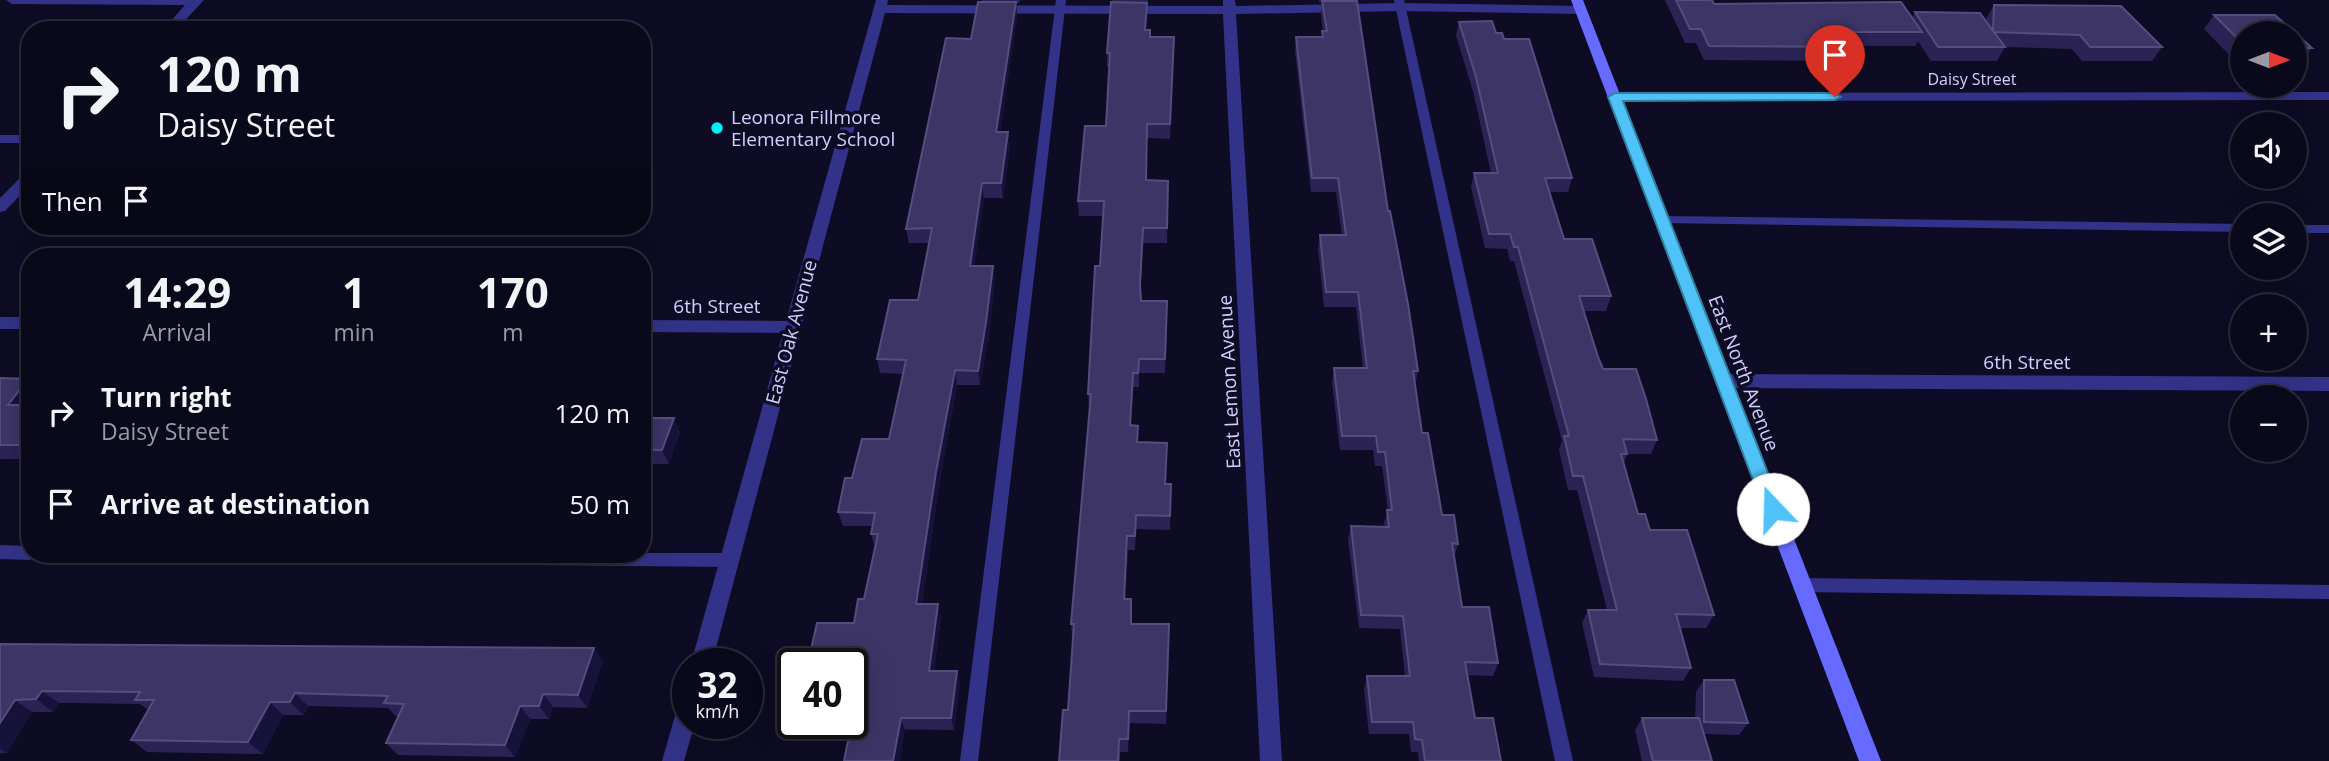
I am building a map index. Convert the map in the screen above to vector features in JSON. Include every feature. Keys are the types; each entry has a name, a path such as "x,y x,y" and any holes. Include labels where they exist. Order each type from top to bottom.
{"street":[{"path":"12,0 197,0"},
{"path":"177,21 197,0"},
{"path":"881,4 1578,5"},
{"name":"East Oak Avenue","path":"705,648 881,4"},
{"name":"East Lemon Avenue","path":"1229,5 1271,761"},
{"name":"East North Avenue","path":"1578,5 1664,220 1870,761"},
{"name":"Daisy Street","path":"1615,97 2329,96"},
{"path":"0,207 21,185"},
{"path":"0,323 21,323"},
{"name":"6th Street","path":"651,326 792,327"},
{"name":"6th Street","path":"1725,381 2329,384"},
{"path":"673,761 679,739"}],"lane":[{"path":"1399,4 1564,761"},
{"path":"969,761 1061,5"},
{"path":"0,139 21,139"},
{"path":"1664,220 2230,228"},
{"path":"2307,229 2329,229"},
{"path":"0,552 21,553"},
{"path":"651,559 730,560"},
{"path":"1801,585 2329,592"}],"building":[{"path":"1676,0 1712,0 1714,4 1901,2 1922,32 1846,32 1855,47 1709,46 1701,29 1690,29"},
{"path":"1322,1 1357,1 1388,211 1408,304 1418,371 1413,371 1422,433 1428,433 1442,515 1454,515 1458,544 1452,543 1462,607 1489,607 1498,663 1465,662 1475,718 1493,718 1501,761 1425,761 1422,740 1415,739 1413,722 1372,722 1367,676 1410,676 1403,616 1361,615 1351,526 1389,527 1387,510 1392,510 1385,452 1378,452 1376,436 1342,436 1334,368 1367,368 1358,292 1326,292 1320,235 1346,235 1338,178 1312,178 1296,37 1323,37 1322,31 1327,31"},
{"path":"978,2 1016,2 996,132 1008,132 1001,183 982,183 970,266 993,266 978,371 955,370 916,604 938,604 929,671 957,671 951,718 901,718 893,761 844,761 848,739 868,739 868,648 811,648 817,623 854,623 858,599 864,599 878,534 871,534 875,513 838,512 845,478 852,478 862,439 889,439 906,360 877,359 890,300 918,300 932,228 906,229 946,38 971,39"},
{"path":"1111,2 1147,3 1145,30 1150,30 1150,37 1174,37 1170,124 1147,124 1146,180 1168,181 1167,228 1143,228 1140,285 1141,301 1167,301 1165,359 1139,359 1138,373 1133,373 1130,425 1138,426 1137,442 1167,443 1165,484 1171,484 1170,516 1136,515 1135,536 1127,536 1124,599 1131,599 1131,624 1169,624 1166,711 1129,711 1128,739 1119,739 1118,761 1059,761 1063,710 1068,710 1074,624 1071,624 1091,394 1088,394 1095,266 1100,266 1104,201 1078,201 1085,126 1106,126"},
{"path":"1994,5 2121,6 2162,47 2090,47 2080,35 1994,32 2005,47 1938,47 1915,12 1980,13 1993,31"},
{"path":"2214,15 2275,15 2282,21 2230,21 2230,31"},
{"path":"1492,21 1496,33 1502,33 1504,39 1529,39 1572,178 1545,178 1564,239 1592,239 1611,296 1579,296 1598,357 1603,369 1636,369 1646,399 1657,440 1623,439 1627,454 1621,454 1638,514 1645,514 1650,530 1687,530 1714,615 1676,614 1691,668 1600,664 1588,610 1617,610 1583,476 1573,476 1564,436 1569,436 1518,247 1514,247 1510,234 1489,234 1474,173 1498,173 1476,77 1459,22"},
{"path":"0,378 21,379 21,388 8,405 21,405 21,445 0,445"},
{"path":"651,418 674,418 662,450 651,450"},
{"path":"0,644 594,648 578,695 543,694 539,706 520,706 505,745 386,743 404,704 384,703 388,696 295,693 290,702 270,702 248,742 131,740 154,700 135,700 140,692 42,691 36,699 15,700 0,723"},
{"path":"1704,680 1734,680 1748,723 1704,722"},
{"path":"1642,718 1699,718 1712,761 1653,761"}],"place":[{"name":"Leonora Fillmore Elementary School","path":"717,128"}],"route":[{"path":"1773,509 1615,97 1835,97"}]}
